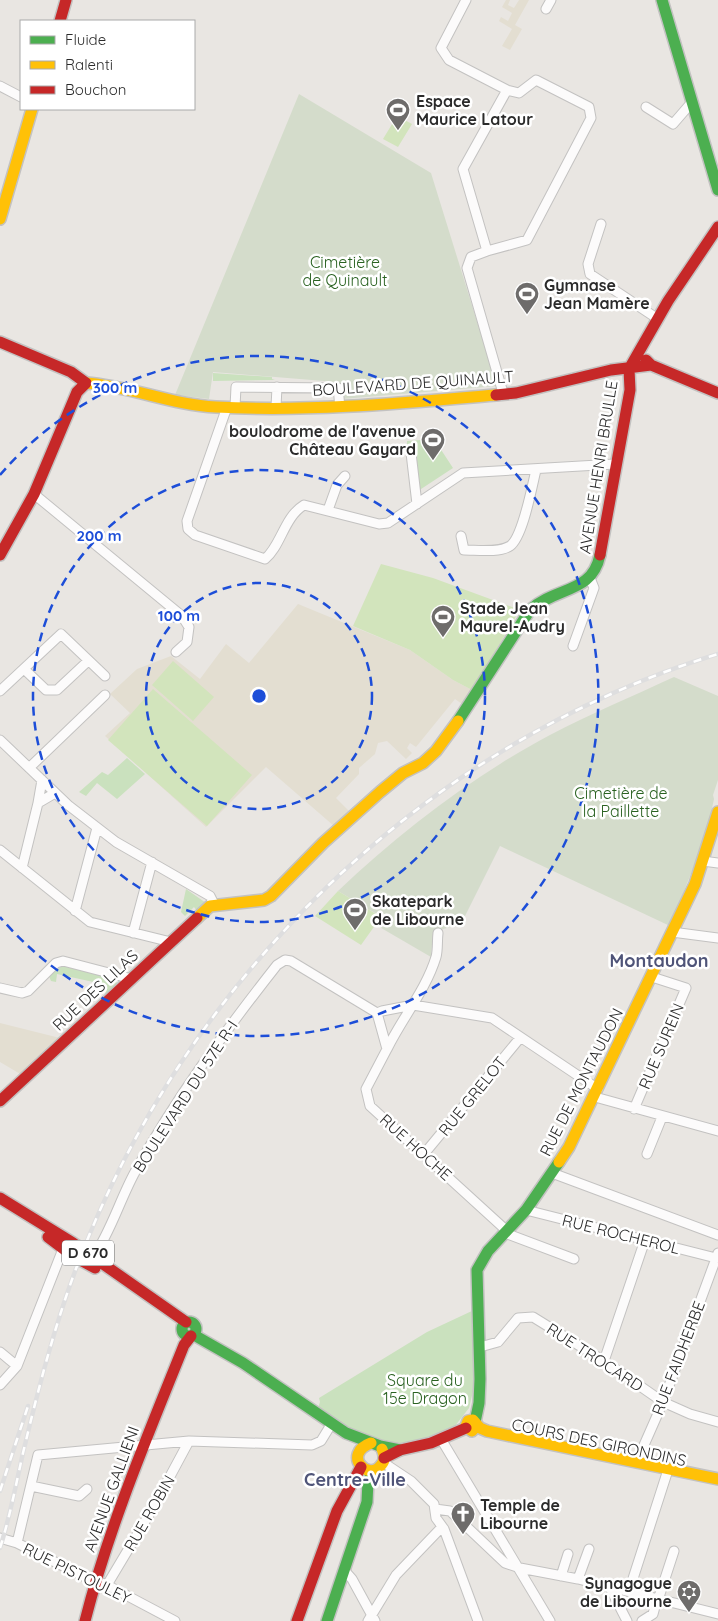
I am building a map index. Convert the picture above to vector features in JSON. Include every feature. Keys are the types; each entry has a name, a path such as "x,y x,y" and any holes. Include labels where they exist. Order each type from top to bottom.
{"main road":[{"path":"60,20 66,0"},
{"path":"662,0 718,190"},
{"path":"1,216 32,110"},
{"name":"AVENUE HENRI BRULLE","path":"214,904 264,900 271,896 323,843 373,798 404,773 423,763 436,751 447,738 536,603 545,597 590,578 597,569 630,390 629,369 658,318 718,227"},
{"path":"0,342 72,372 86,383 77,392 34,494 0,555"},
{"path":"641,349 643,358 651,365 718,393"},
{"name":"BOULEVARD DE QUINAULT","path":"86,383 103,384 172,401 231,407 340,407 503,394 611,370 651,365"},
{"name":"RUE DE MONTAUDON","path":"472,1425 480,1379 477,1270 488,1251 526,1210 569,1147 597,1093 695,884 718,812"},
{"name":"RUE DES LILAS","path":"0,1101 214,904"},
{"name":"D 670","path":"0,1198 93,1257 189,1330"},
{"name":"D 670","path":"0,1204 63,1249 90,1264 189,1330 220,1339 244,1363 346,1433 375,1445"},
{"name":"AVENUE GALLIENI","path":"85,1621 95,1581 144,1444 189,1330"},
{"path":"327,1621 367,1502 368,1481 374,1471 384,1460 400,1450 425,1445 472,1425"},
{"name":"COURS DES GIRONDINS","path":"472,1425 487,1431 718,1479"},
{"name":"COURS DES GIRONDINS","path":"472,1425 666,1474 718,1484"},
{"name":"D 670","path":"346,1433 358,1451"},
{"path":"374,1471 361,1467 357,1461 358,1451 365,1444 400,1450"},
{"path":"375,1445 384,1460"},
{"path":"297,1621 337,1511 361,1467"}],"street":[{"path":"466,0 441,48 449,60 507,90 520,93 536,80 589,107 591,118 527,240 471,256 467,268 503,394"},
{"path":"546,9 551,0"},
{"path":"0,86 20,96"},
{"path":"487,251 463,169 507,90"},
{"path":"646,107 673,124 692,102"},
{"path":"601,224 588,264 590,274 658,318"},
{"path":"340,407 338,388 236,387 231,407 187,521 188,529 195,535 266,558 271,554 279,536 297,509 304,505 379,524 388,523 463,473 615,464"},
{"path":"276,407 277,387"},
{"path":"411,453 417,504"},
{"path":"461,536 464,550 500,549 510,546 518,536 536,470"},
{"path":"328,510 337,485 345,476"},
{"path":"34,494 182,616 189,627 187,642 176,652"},
{"path":"573,646 594,588 590,578"},
{"path":"0,690 61,634 105,676"},
{"path":"24,669 46,690 58,690 88,661"},
{"path":"29,768 105,695"},
{"path":"0,740 55,793 97,828 210,896 214,904"},
{"path":"22,868 42,780"},
{"path":"38,803 55,793"},
{"path":"75,911 97,828"},
{"path":"92,847 108,836"},
{"path":"0,850 90,922 171,942"},
{"path":"703,861 718,863"},
{"path":"133,933 152,862"},
{"path":"672,932 718,938"},
{"name":"RUE HOCHE","path":"438,933 437,956 414,1005 401,1022 386,1048 366,1089 370,1106 506,1232"},
{"name":"BOULEVARD DU 57E R-I","path":"93,1257 135,1172 175,1105 227,1028 277,965 285,960 291,961 377,1013"},
{"path":"0,988 22,992 28,991 56,963 63,961 132,978"},
{"name":"RUE SUREIN","path":"634,1109 686,988 652,977"},
{"path":"386,1048 377,1013 414,1005 492,1018 597,1093 634,1109 718,1131"},
{"name":"RUE GRELOT","path":"424,1154 520,1038"},
{"path":"647,1154 662,1117"},
{"path":"552,1172 718,1235"},
{"name":"RUE ROCHEROL","path":"526,1210 717,1256"},
{"path":"506,1232 574,1259"},
{"path":"604,1361 646,1240"},
{"path":"0,1385 16,1366 63,1249"},
{"name":"RUE FAIDHERBE","path":"637,1461 663,1402 717,1256"},
{"name":"RUE TROCARD","path":"480,1351 498,1342 518,1318 528,1316 604,1361 663,1402 690,1414 718,1422"},
{"path":"0,1352 16,1366"},
{"path":"16,1543 38,1455 189,1441 315,1445 321,1441 332,1423"},
{"path":"441,1439 550,1621"},
{"name":"RUE ROBIN","path":"106,1585 153,1508 189,1441"},
{"path":"384,1460 411,1481 434,1504 436,1518 442,1527 478,1621"},
{"path":"629,1591 666,1474"},
{"path":"31,1486 79,1496 87,1489"},
{"path":"435,1509 450,1510 502,1560 520,1568 578,1579 718,1614"},
{"path":"371,1618 396,1575 442,1527"},
{"name":"RUE PISTOULEY","path":"3,1539 16,1543 106,1585 175,1621"},
{"path":"578,1579 589,1549"},
{"path":"642,1621 653,1614 674,1552"},
{"path":"502,1560 509,1556 510,1553"},
{"path":"561,1576 568,1554"},
{"path":"344,1570 352,1578 371,1618"},
{"path":"608,1586 627,1621"}],"shaded area":[{"path":"506,0 510,0 508,5 514,8 519,0 529,0 515,25 522,29 510,50 502,46 512,29 499,21 501,17 508,21 512,13 502,7"},
{"path":"298,604 410,650 453,680 472,690 462,704 455,699 416,747 410,743 407,748 412,753 406,759 387,741 378,743 375,754 359,768 359,774 336,798 350,812 334,826 266,767 206,827 105,736 130,713 110,694 137,669 171,656 200,679 226,644 249,663"},
{"path":"0,1023 60,1038 22,1075 0,1062"}],"green space":[{"name":"Cimetière de Quinault","path":"299,94 431,173 497,386 342,399 341,386 336,382 213,372 209,399 175,395"},
{"name":"Espace Maurice Latour","path":"397,116 412,124 398,147 383,139"},
{"path":"213,373 272,377 275,380 213,381"},
{"path":"434,439 453,468 418,491 413,449 407,449 407,441"},
{"name":"Stade Jean Maurel-Audry","path":"381,564 433,578 520,610 472,690 453,680 410,650 353,626"},
{"path":"173,661 214,697 193,721 152,685"},
{"name":"Cimetière de la Paillette","path":"674,677 718,696 718,780 713,795 714,799 706,836 670,926 500,846 461,924 433,932 431,957 376,925 380,916 338,891 412,826 493,768 565,727"},
{"path":"153,689 252,775 207,826 108,740"},
{"path":"127,758 145,774 117,799 97,783 86,796 79,792 102,772 108,775"},
{"path":"186,889 206,903 197,911 194,907 185,916 181,912"},
{"name":"Skatepark de Libourne","path":"338,891 381,917 361,945 315,916"},
{"path":"62,966 116,978 117,984 105,995 107,985 57,974 56,982 51,981 49,976"},
{"name":"Square du 15e Dragon","path":"474,1310 475,1383 469,1408 455,1426 409,1445 369,1440 318,1408 319,1398 427,1332"}],"railway":[{"path":"0,1548 47,1359 77,1266 123,1161 181,1062 249,970 327,886 414,812 509,747 610,694 718,654"},
{"path":"0,1491 28,1406"}],"traffic: fast":[{"path":"662,0 718,190"},
{"path":"458,721 530,610 540,602 572,588 589,577 596,568 600,555"},
{"path":"475,1422 479,1403 480,1379 477,1270 488,1251 526,1210 559,1162"},
{"path":"186,1322 192,1322 196,1329 192,1336 186,1336 182,1332 182,1326 186,1322"},
{"path":"194,1335 243,1363 346,1433 380,1446 400,1450"},
{"path":"327,1621 367,1502 368,1481 374,1471"}],"traffic: slow":[{"path":"0,219 32,110"},
{"path":"86,383 119,388 183,403 216,407 321,408 496,395"},
{"path":"197,918 210,906 264,900 271,896 323,843 380,792 403,773 423,763 436,751 458,721"},
{"path":"559,1162 569,1147 695,884 718,812"},
{"path":"477,1425 472,1431 466,1426 468,1421 473,1420 480,1428 487,1431 718,1479"},
{"path":"371,1443 362,1448 358,1454 360,1465 365,1469 371,1471 377,1469 382,1464 384,1458 382,1449"}],"traffic: jam":[{"path":"60,20 66,0"},
{"path":"600,555 630,390 629,369 668,301 718,227"},
{"path":"0,342 71,372 86,383"},
{"path":"646,360 651,365 718,393"},
{"path":"496,395 516,393 611,370 651,365"},
{"path":"0,555 34,494 77,392 86,383"},
{"path":"0,1101 197,918"},
{"path":"0,1198 73,1243 186,1322"},
{"path":"48,1237 73,1256 95,1268"},
{"path":"85,1621 106,1550 130,1481 184,1345 191,1336"},
{"path":"384,1458 400,1450 431,1443 466,1428"},
{"path":"297,1621 337,1511 361,1467"}],"place":[{"name":"Espace Maurice Latour","path":"398,131"},
{"name":"Gymnase Jean Mamère","path":"527,315"},
{"name":"boulodrome de l'avenue Château Gayard","path":"433,461"},
{"name":"Stade Jean Maurel-Audry","path":"443,638"},
{"name":"Skatepark de Libourne","path":"355,931"},
{"name":"Temple de Libourne","path":"463,1535"},
{"name":"Synagogue de Libourne","path":"689,1613"}],"district":[{"name":"Montaudon","path":"659,961"},
{"name":"Centre-Ville","path":"355,1480"}]}
